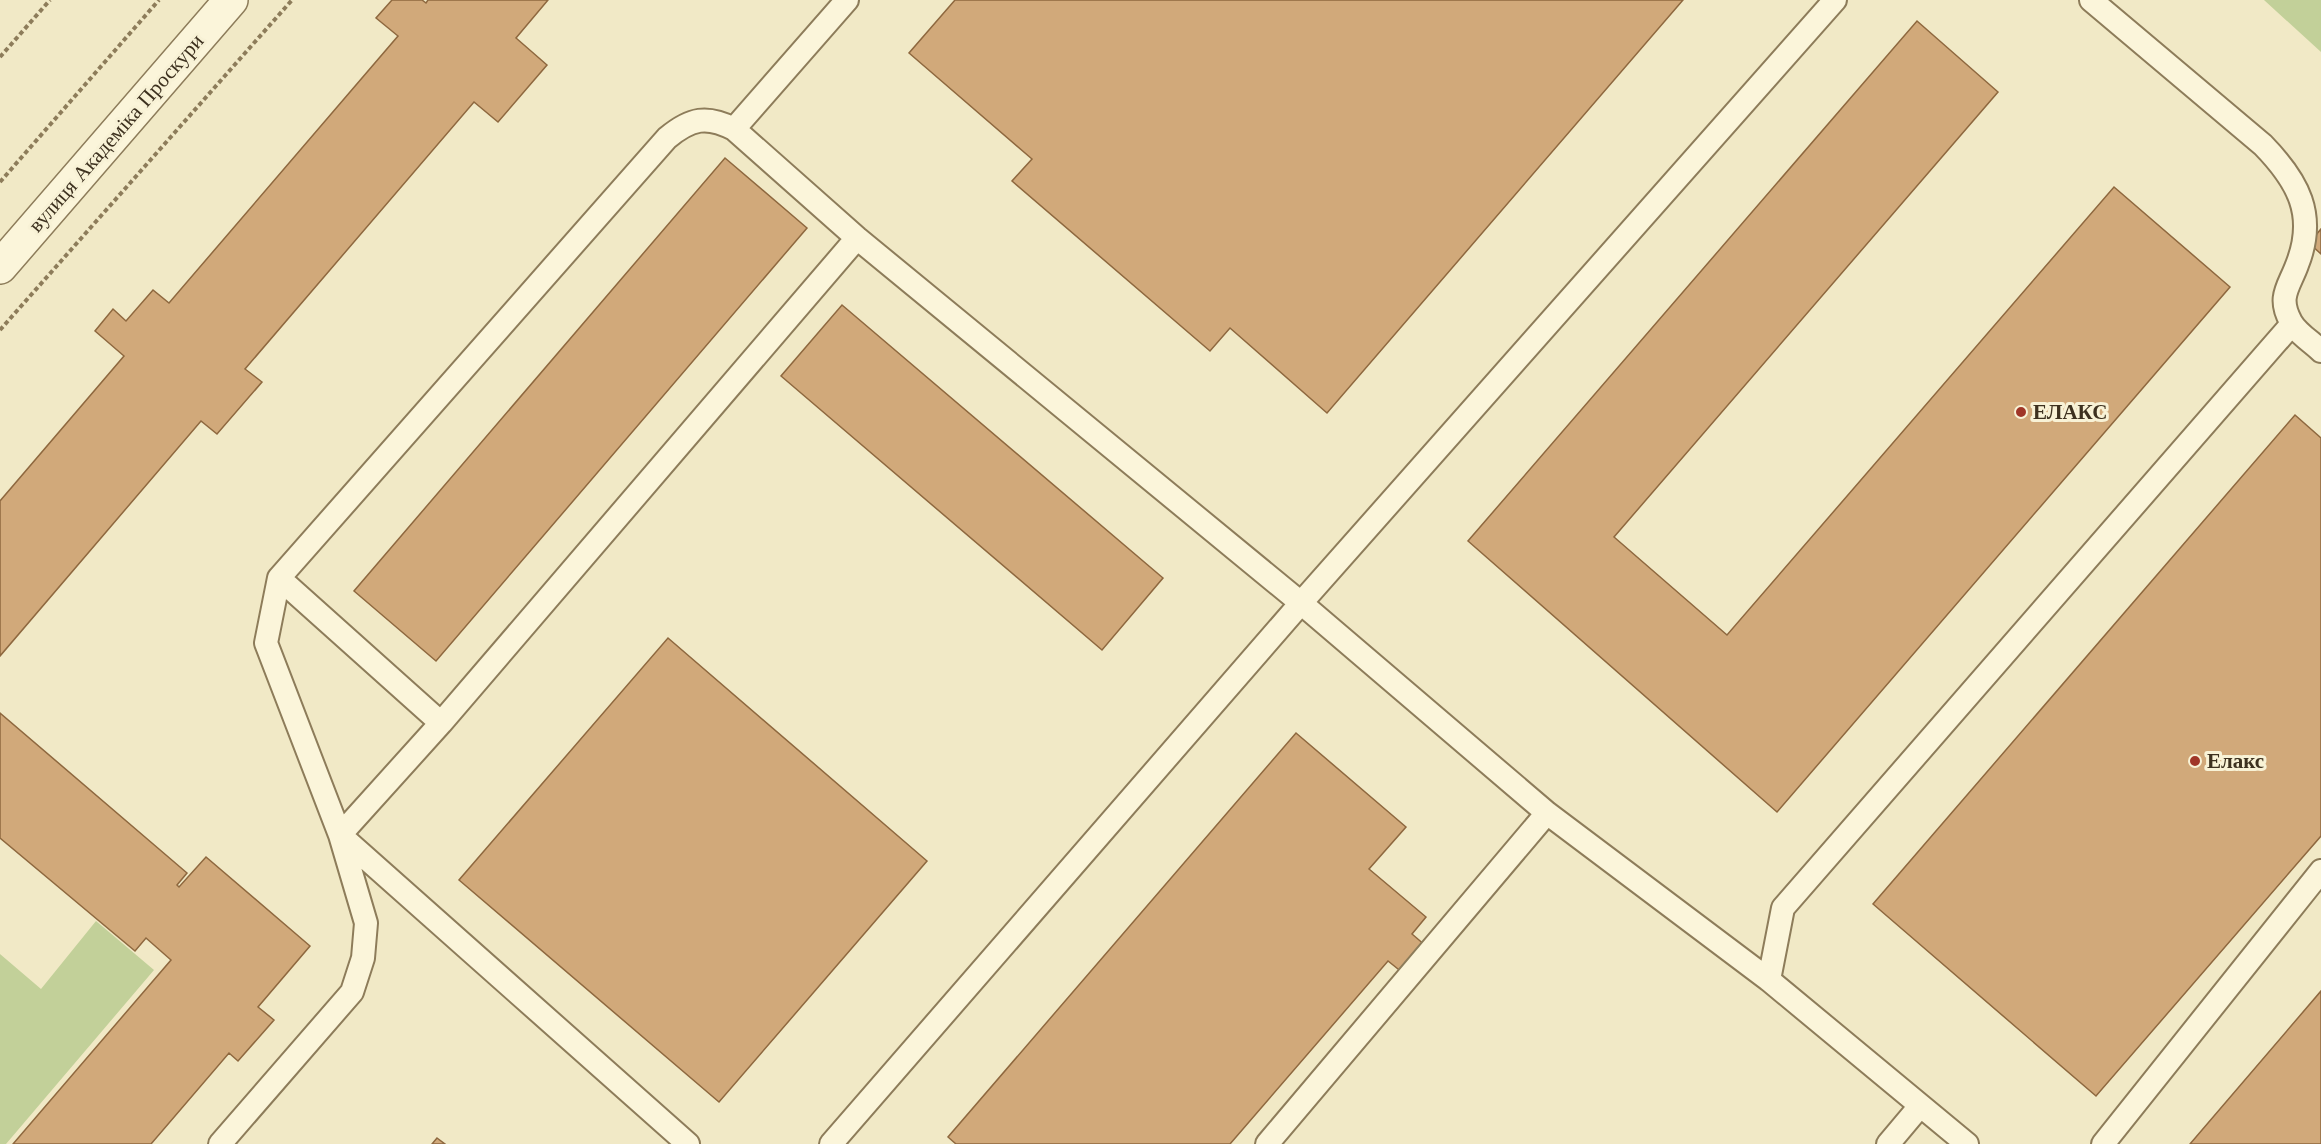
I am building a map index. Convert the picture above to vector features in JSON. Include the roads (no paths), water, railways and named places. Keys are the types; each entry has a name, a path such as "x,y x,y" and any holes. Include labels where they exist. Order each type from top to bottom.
{"street":[{"name":"вулиця Академіка Проскури","path":"0,267 231,0"}],"lane":[{"path":"734,129 847,0"},
{"path":"831,1144 1300,603 1835,0"},
{"path":"2091,0 2281,162 2296,186 2305,212 2305,240 2285,295 2286,311 2292,324 2321,351"},
{"path":"220,1144 352,992 363,958 366,923 339,835 266,643 279,578 667,138 679,128 692,122 706,120 734,129 857,238 1300,603 1547,813 1769,980 1967,1144"},
{"path":"339,835 441,723 857,238"},
{"path":"1769,980 1783,908 2292,324"},
{"path":"279,578 441,723"},
{"path":"1266,1144 1547,813"},
{"path":"339,835 688,1144"},
{"path":"2103,1144 2321,871"},
{"path":"1888,1144 1920,1106"}],"place":[{"name":"ЕЛАКС","path":"2021,412"},
{"name":"Елакс","path":"2195,761"}]}
